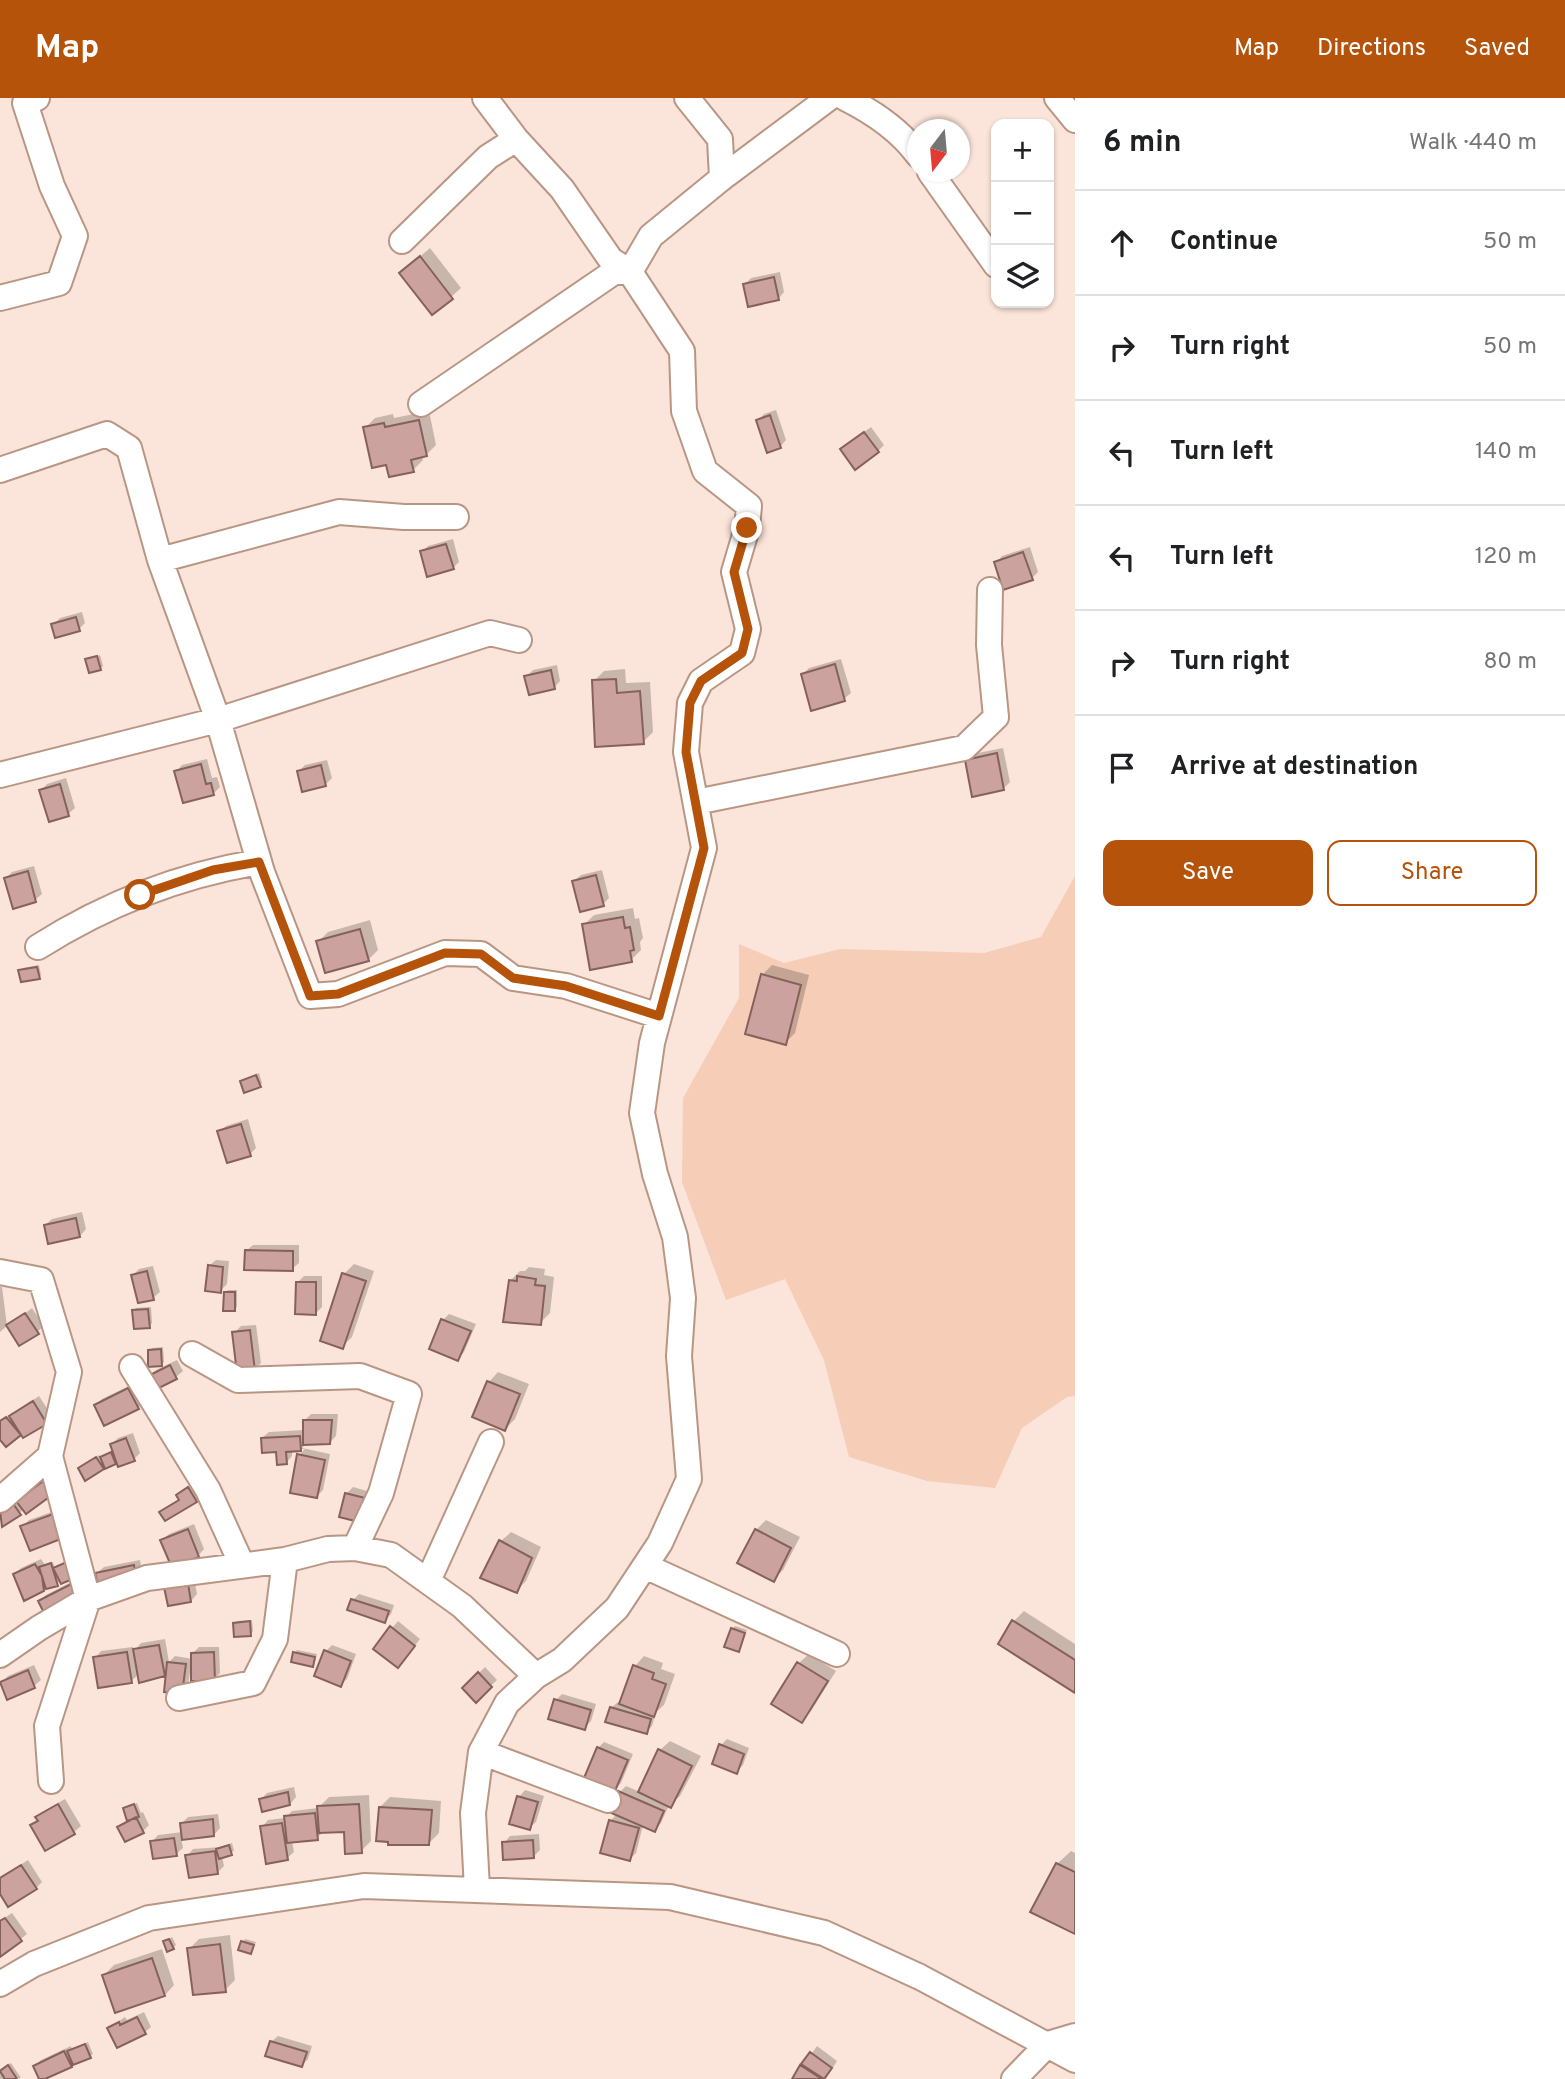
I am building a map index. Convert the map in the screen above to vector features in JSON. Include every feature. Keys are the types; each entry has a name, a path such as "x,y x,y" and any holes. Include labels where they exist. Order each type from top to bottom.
{"street":[{"path":"477,1889 473,1813 481,1752 507,1703 536,1676 562,1660 617,1608 660,1544 689,1479 679,1356 683,1298 675,1237 656,1174 642,1113 652,1043 704,848 686,752 690,703 701,681 742,653 748,629 734,572 747,528 749,506 705,471 684,411 682,351 630,272 611,260 562,189 516,139 485,98"},
{"path":"687,98 720,139 722,178"},
{"path":"630,272 651,236 722,178 829,98"},
{"path":"845,98 873,112 907,141"},
{"path":"1057,98 1075,120"},
{"path":"0,298 58,283 75,236 52,186 27,100"},
{"path":"402,241 488,157 516,139"},
{"path":"937,182 991,258"},
{"path":"421,404 614,272 630,272"},
{"path":"0,470 107,434 129,448 160,560 218,720 259,862 310,996 338,994 445,953 481,954 513,978 566,986 659,1016"},
{"path":"160,560 339,512 404,517 456,517"},
{"path":"695,802 964,748 996,717 989,645 990,590"},
{"path":"0,775 218,720 490,633 519,640"},
{"path":"38,947 76,923 140,895 213,870 259,862"},
{"path":"0,1272 41,1280 69,1372 50,1456 88,1599 47,1726 51,1781"},
{"path":"192,1354 238,1381 360,1376 410,1394 381,1493 355,1548"},
{"path":"132,1367 208,1490 242,1565"},
{"path":"428,1581 491,1441"},
{"path":"0,1500 50,1456"},
{"path":"0,1655 88,1599 148,1578 285,1560 328,1549 355,1548 391,1555 428,1581 462,1606 536,1676"},
{"path":"179,1698 253,1683 275,1639 285,1560"},
{"path":"645,1566 836,1654"},
{"path":"481,1752 608,1800"},
{"path":"0,1984 34,1964 149,1918 364,1886 670,1896 824,1933 920,1978 1075,2060"},
{"path":"1014,2079 1048,2045 1075,2036"}],"shaded area":[{"path":"1075,876 1075,1396 1067,1397 1022,1428 995,1488 927,1481 849,1457 824,1360 785,1279 726,1300 682,1182 683,1098 739,998 739,944 784,963 840,949 984,953 1041,937"}],"building":[{"path":"420,256 453,299 432,315 399,273"},
{"path":"774,277 779,300 748,307 743,284"},
{"path":"770,415 781,448 767,453 756,420"},
{"path":"419,420 427,456 411,460 414,472 389,477 386,465 372,468 363,427 384,423 385,427"},
{"path":"864,432 879,452 855,470 840,449"},
{"path":"446,544 454,569 427,577 420,551"},
{"path":"1023,552 1033,580 1003,590 994,562"},
{"path":"76,617 80,631 55,638 51,624"},
{"path":"97,656 101,670 89,673 85,659"},
{"path":"835,664 845,701 811,711 801,674"},
{"path":"551,670 555,689 529,695 524,676"},
{"path":"616,679 617,693 640,691 644,744 595,747 592,680"},
{"path":"997,753 1004,790 972,797 965,760"},
{"path":"201,764 206,784 211,783 214,795 183,803 174,771"},
{"path":"321,765 326,786 302,792 297,771"},
{"path":"60,784 69,816 49,822 39,790"},
{"path":"28,871 36,902 13,909 4,878"},
{"path":"596,875 604,906 580,912 572,881"},
{"path":"623,917 625,928 630,927 634,950 630,951 632,962 590,970 582,924"},
{"path":"360,929 369,961 325,973 316,941"},
{"path":"37,967 40,979 21,982 18,970"},
{"path":"761,974 801,985 786,1045 745,1034"},
{"path":"256,1075 261,1087 244,1093 240,1081"},
{"path":"241,1124 251,1156 227,1163 217,1131"},
{"path":"76,1218 80,1237 48,1244 44,1225"},
{"path":"245,1250 293,1251 293,1271 244,1270"},
{"path":"208,1265 223,1267 221,1293 205,1291"},
{"path":"147,1271 154,1300 138,1303 131,1275"},
{"path":"342,1273 366,1281 343,1349 320,1341"},
{"path":"517,1276 536,1279 535,1285 545,1286 541,1325 503,1322 509,1280 517,1281"},
{"path":"296,1282 316,1282 316,1315 295,1314"},
{"path":"224,1292 235,1292 235,1311 223,1311"},
{"path":"148,1309 150,1328 134,1329 132,1310"},
{"path":"25,1313 39,1334 19,1346 6,1325"},
{"path":"441,1319 471,1331 458,1361 429,1349"},
{"path":"250,1330 255,1371 237,1373 232,1332"},
{"path":"161,1349 162,1366 148,1367 148,1350"},
{"path":"170,1365 177,1379 155,1390 148,1376"},
{"path":"487,1381 520,1394 505,1431 472,1417"},
{"path":"128,1388 139,1409 104,1426 94,1405"},
{"path":"33,1401 47,1424 23,1438 9,1416"},
{"path":"6,1417 21,1435 6,1447 0,1440 0,1421"},
{"path":"303,1420 332,1420 330,1444 303,1445"},
{"path":"300,1436 301,1451 286,1452 287,1464 277,1465 276,1452 262,1453 261,1438"},
{"path":"126,1438 135,1461 118,1467 110,1444"},
{"path":"111,1452 116,1464 105,1469 100,1457"},
{"path":"297,1454 325,1460 317,1498 290,1493"},
{"path":"96,1457 104,1469 85,1481 78,1468"},
{"path":"46,1479 56,1492 26,1514 16,1501"},
{"path":"188,1487 197,1502 165,1521 159,1512 179,1500 176,1495"},
{"path":"345,1493 369,1499 363,1523 339,1517"},
{"path":"12,1502 21,1515 2,1527 0,1510"},
{"path":"56,1513 66,1537 30,1551 20,1526"},
{"path":"188,1529 199,1557 172,1568 160,1540"},
{"path":"755,1529 791,1548 774,1582 737,1563"},
{"path":"499,1540 532,1558 517,1593 480,1578"},
{"path":"69,1561 77,1577 61,1584 53,1568"},
{"path":"51,1563 58,1586 46,1589 39,1567"},
{"path":"35,1564 42,1576 44,1591 24,1601 13,1574"},
{"path":"134,1565 136,1579 98,1586 95,1573"},
{"path":"77,1581 85,1597 46,1617 38,1601"},
{"path":"188,1583 191,1602 168,1606 164,1587"},
{"path":"351,1599 389,1611 385,1623 347,1610"},
{"path":"1012,1620 1075,1660 1075,1693 998,1644"},
{"path":"250,1621 251,1636 234,1637 233,1623"},
{"path":"390,1626 415,1646 398,1668 373,1649"},
{"path":"731,1628 745,1633 739,1652 724,1647"},
{"path":"159,1645 165,1676 139,1683 133,1649"},
{"path":"324,1650 351,1661 341,1687 314,1676"},
{"path":"127,1652 132,1683 98,1688 93,1657"},
{"path":"214,1652 215,1681 191,1681 191,1653"},
{"path":"293,1652 315,1657 313,1667 291,1662"},
{"path":"167,1662 186,1664 182,1694 164,1692"},
{"path":"797,1662 828,1681 802,1723 771,1704"},
{"path":"633,1665 654,1673 652,1679 666,1684 654,1717 619,1704"},
{"path":"28,1670 35,1688 7,1700 0,1682"},
{"path":"478,1672 492,1687 476,1703 462,1688"},
{"path":"554,1699 591,1710 585,1730 548,1719"},
{"path":"610,1707 651,1719 647,1734 605,1722"},
{"path":"719,1744 744,1754 737,1774 712,1764"},
{"path":"597,1747 628,1760 615,1791 584,1778"},
{"path":"658,1749 692,1766 671,1808 638,1792"},
{"path":"618,1791 664,1811 655,1832 609,1812"},
{"path":"288,1792 290,1805 262,1812 259,1799"},
{"path":"517,1796 538,1802 530,1830 509,1824"},
{"path":"58,1804 75,1834 45,1851 30,1825 38,1821 35,1817"},
{"path":"134,1804 139,1817 127,1821 123,1808"},
{"path":"359,1804 362,1853 345,1854 344,1832 319,1833 317,1806"},
{"path":"379,1807 432,1810 429,1845 388,1845 388,1842 376,1841"},
{"path":"315,1813 318,1840 287,1843 284,1816"},
{"path":"136,1817 144,1833 125,1842 117,1827"},
{"path":"213,1819 214,1836 182,1840 180,1823"},
{"path":"609,1820 639,1828 630,1861 600,1853"},
{"path":"282,1823 288,1860 266,1864 260,1826"},
{"path":"174,1838 177,1856 153,1859 150,1841"},
{"path":"533,1840 534,1858 503,1860 502,1842"},
{"path":"229,1845 232,1855 219,1859 216,1849"},
{"path":"215,1851 218,1874 189,1878 185,1855"},
{"path":"1056,1863 1075,1872 1075,1934 1030,1912"},
{"path":"21,1865 37,1889 8,1907 0,1894 0,1878"},
{"path":"5,1918 22,1941 0,1957 0,1921"},
{"path":"169,1939 174,1949 167,1952 163,1941"},
{"path":"241,1941 254,1945 251,1954 238,1950"},
{"path":"220,1944 226,1992 193,1995 187,1948"},
{"path":"152,1958 165,1996 115,2013 102,1975"},
{"path":"137,2017 146,2034 117,2048 107,2028"},
{"path":"270,2041 307,2052 302,2067 265,2056"},
{"path":"85,2044 91,2058 73,2065 67,2051"},
{"path":"64,2051 72,2067 39,2079 33,2066"},
{"path":"810,2052 832,2068 824,2079 801,2064"},
{"path":"8,2065 17,2079 5,2079 0,2071"},
{"path":"800,2065 822,2079 792,2079"}],"route":[{"path":"140,895 213,870 259,862 310,996 338,994 445,953 481,954 513,978 566,986 659,1016 704,848 686,752 690,703 701,681 742,653 748,629 734,572 747,528"}]}
